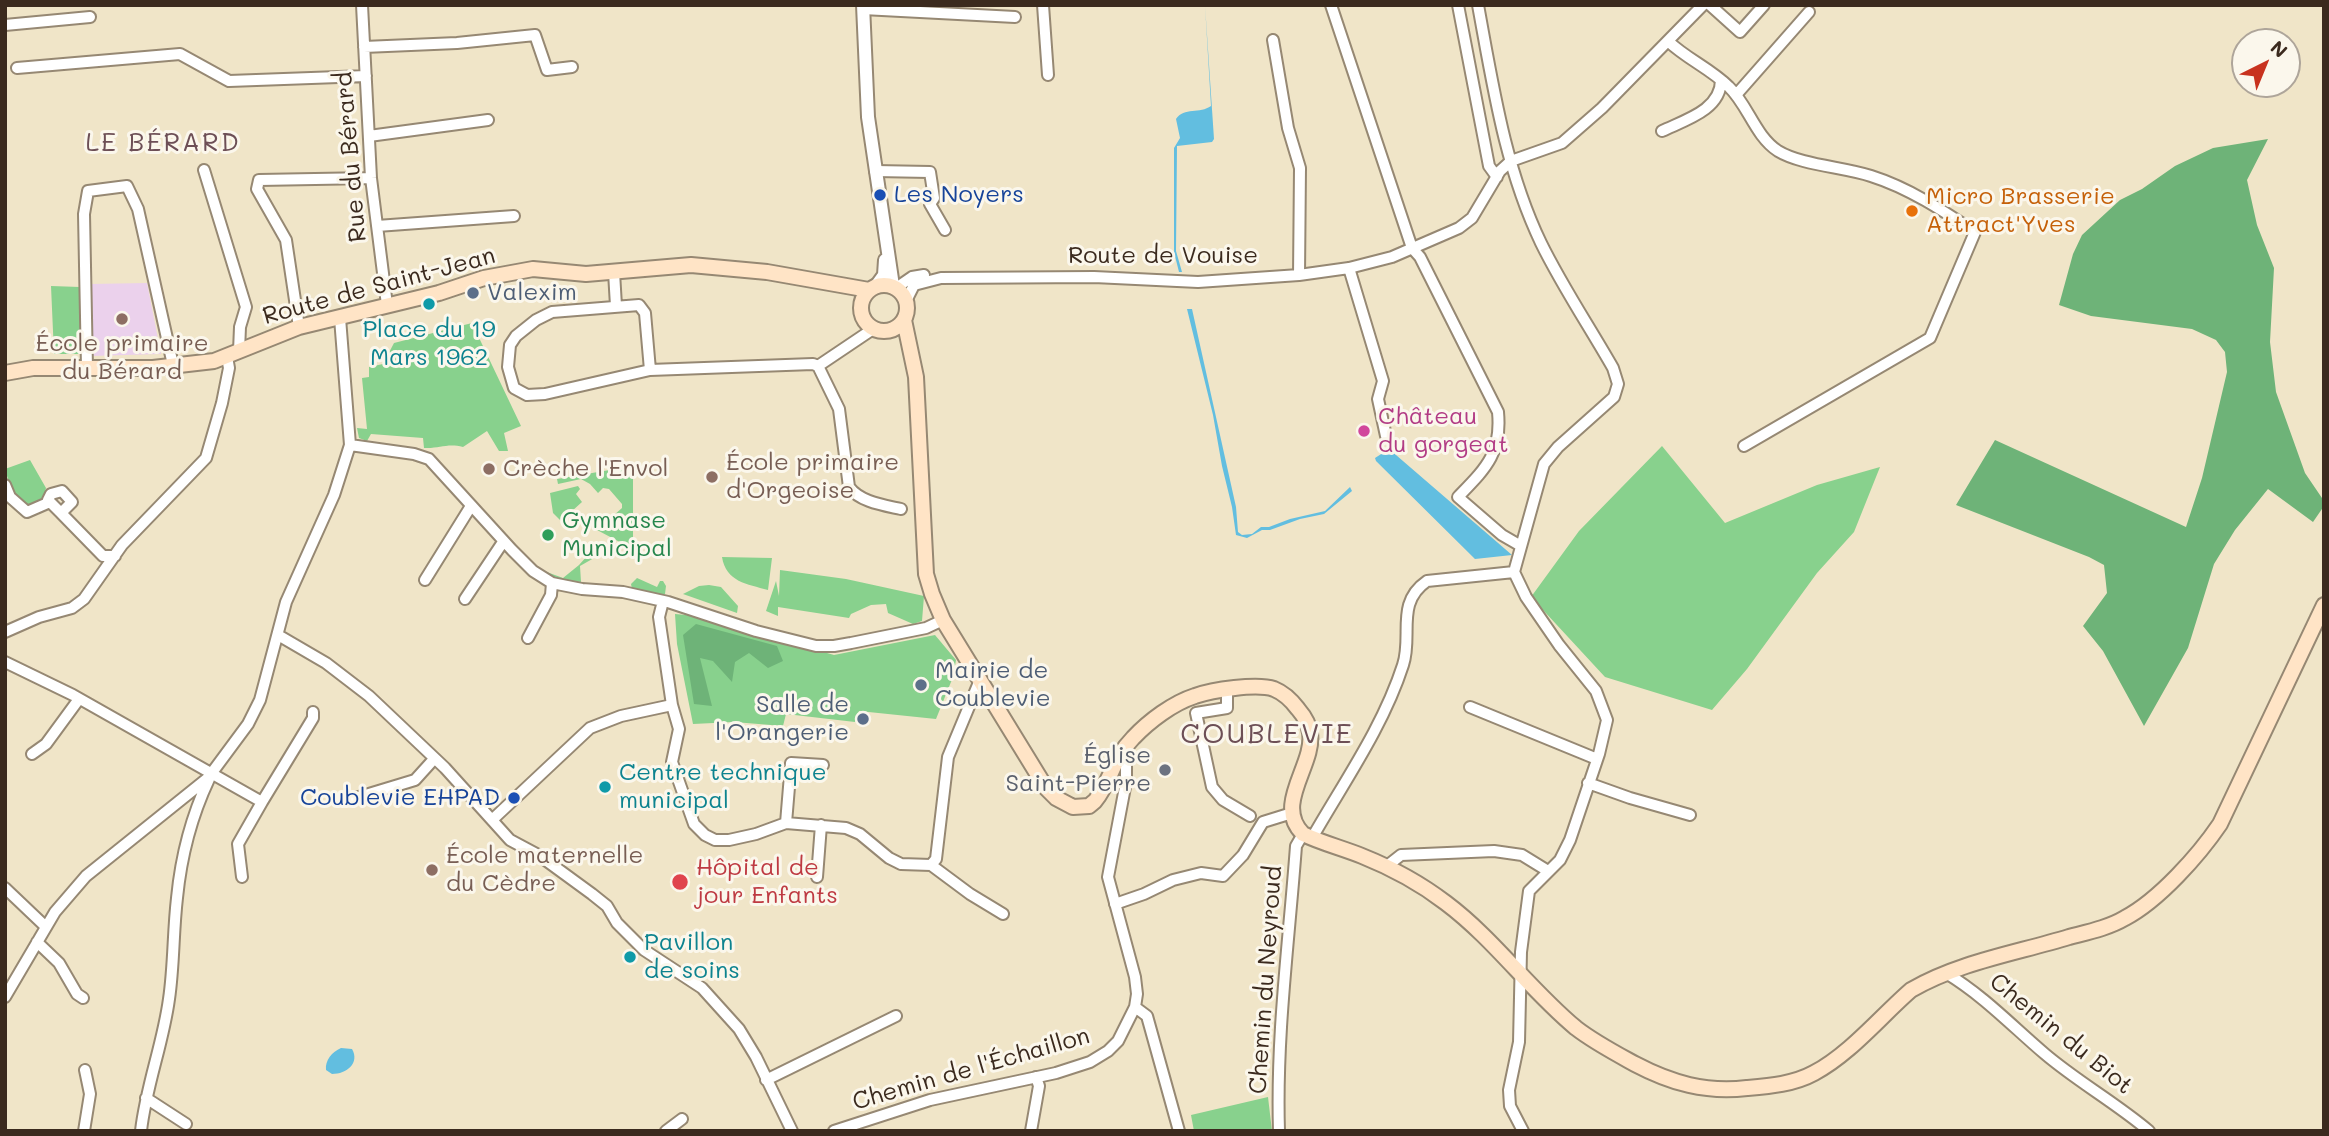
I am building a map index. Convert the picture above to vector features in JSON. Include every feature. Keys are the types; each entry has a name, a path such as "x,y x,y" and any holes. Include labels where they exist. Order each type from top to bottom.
{"main road":[{"name":"Route de Saint-Jean","path":"5,373 33,368 173,365 233,354 299,327 439,293 484,278 533,269 586,274 691,265 767,272 873,288"},
{"name":"Route de Saint-Jean","path":"767,272 841,293 861,305"},
{"path":"880,330 900,325 904,320 906,301 895,287 873,288 861,305 863,319 880,330 902,344 909,357 914,377 918,428"},
{"path":"904,320 916,377 926,574 943,620 1046,788 1064,804 1080,808 1095,801 1123,749 1150,723 1181,702 1208,692 1257,688 1276,690 1286,696 1304,717 1309,728 1310,745 1295,791 1292,813 1304,834 1387,866 1414,881 1447,904 1485,937 1576,1028 1617,1054 1668,1080 1702,1088 1729,1090 1774,1085 1814,1073 1854,1042 1911,990 1946,973 2110,926 2137,911 2156,896 2199,852 2220,824 2324,605"}],"street":[{"name":"Rue du Bérard","path":"362,5 371,178 387,305"},
{"path":"1043,5 1048,75"},
{"path":"1331,5 1412,248 1420,257 1498,412 1499,435 1493,456 1485,469 1458,497 1502,535 1521,546"},
{"path":"1458,5 1489,166 1497,177"},
{"path":"1478,5 1501,127 1540,241 1613,368 1618,384 1617,392 1610,402 1558,447 1544,464 1514,572 1526,597 1596,691 1607,720 1597,760 1570,840 1560,860 1529,891 1520,974 1519,1042 1508,1090 1510,1106 1523,1131"},
{"name":"Route de Vouise","path":"906,301 914,285 941,278 1094,277 1198,282 1299,275 1349,268 1392,257 1459,228 1472,218 1497,177 1511,161 1562,143 1602,108 1703,5"},
{"path":"1710,5 1740,32 1763,5"},
{"path":"895,287 868,117 863,7 1015,17"},
{"path":"1736,95 1809,12"},
{"path":"5,25 90,17"},
{"path":"364,47 457,43 535,35 547,70 572,67"},
{"path":"1273,40 1288,128 1300,169 1299,275"},
{"path":"1669,42 1721,80 1736,95 1765,139 1776,149 1793,158 1848,169 1896,186 1946,212 1975,232 1930,338 1744,446"},
{"path":"17,68 180,54 229,81 366,76"},
{"path":"1662,131 1705,109 1718,95 1721,80"},
{"path":"369,136 488,120"},
{"path":"5,632 38,617 72,608 84,599 122,545 206,458 246,307 204,170"},
{"path":"875,171 930,172 934,198 930,204 945,230"},
{"path":"299,327 286,240 257,189 259,180 371,178"},
{"path":"88,368 84,214 88,191 127,186 138,209 173,365"},
{"path":"377,226 514,216"},
{"path":"873,288 884,275 884,229"},
{"path":"1349,268 1383,381 1378,399 1386,436"},
{"path":"614,272 616,306"},
{"name":"Route de Vouise","path":"895,287 912,277 930,275 941,278"},
{"path":"650,370 645,313 639,305 552,312 516,336 508,354 508,367 514,388 527,394 545,394 650,370 813,364 818,366 839,409 849,487 853,493 872,502 901,509"},
{"path":"141,1131 146,1098 169,1003 175,958 177,897 186,845 197,804 212,773 248,724 260,699 286,602 334,495 350,445 340,318"},
{"path":"818,366 880,330"},
{"path":"350,445 414,454 429,459 503,541 533,571 552,583 582,589 623,592 663,601 756,631 816,646 834,646 926,628 943,620"},
{"path":"5,485 10,497 27,512 50,502"},
{"path":"61,513 72,502 62,491 51,494 48,500 103,556 105,570"},
{"path":"425,580 471,506"},
{"path":"465,599 503,541"},
{"path":"103,556 115,555"},
{"name":"Chemin du Neyroud","path":"1279,1131 1277,1078 1296,846 1383,715 1404,662 1406,621 1411,597 1417,589 1427,581 1514,572"},
{"path":"528,638 551,595 552,583"},
{"path":"663,601 659,617 672,705 679,729 672,762 694,824 705,835 715,840 729,840 756,834 786,822 846,828 860,834 889,858 901,864 931,865 946,878 1003,914"},
{"path":"278,635 326,663 350,681 435,759 510,840 553,865 607,906 617,923 644,950 702,988 739,1029 792,1131"},
{"path":"5,662 79,699 262,802"},
{"path":"931,865 936,859 948,757 980,680"},
{"path":"1227,691 1227,708 1196,713 1212,787 1223,800 1250,816"},
{"path":"32,754 46,744 79,699"},
{"path":"492,820 590,728 621,716 672,705"},
{"path":"1470,707 1597,760"},
{"path":"242,877 238,844 313,718 313,712"},
{"path":"1123,749 1126,782 1108,877 1135,977 1135,1007 1147,1016 1180,1131"},
{"path":"349,800 415,780 435,759"},
{"path":"786,822 791,763 823,765"},
{"path":"5,997 9,980 55,912 86,876 212,773"},
{"path":"1588,783 1639,801 1690,814"},
{"path":"1115,904 1173,880 1201,873 1223,876 1243,855 1263,822 1292,813"},
{"path":"817,877 821,825"},
{"path":"1387,866 1401,855 1494,850 1522,855 1548,871"},
{"path":"5,888 46,927"},
{"path":"37,942 59,963 77,994 83,998"},
{"name":"Chemin du Biot","path":"1946,973 1973,990 2044,1054 2149,1131"},
{"name":"Chemin de l'Échaillon","path":"834,1131 930,1100 1079,1066 1100,1057 1118,1041 1131,1020 1135,1007"},
{"path":"766,1080 896,1016"},
{"path":"84,1131 90,1094 85,1070"},
{"path":"1031,1131 1039,1086 1037,1077"},
{"path":"146,1098 186,1124"},
{"path":"666,1131 682,1119"}],"shaded area":[{"name":"École primaire du Bérard","path":"147,283 161,354 91,356 90,284"}],"green space":[{"path":"2268,139 2247,180 2257,225 2274,268 2270,342 2276,392 2305,473 2324,501 2324,506 2313,522 2268,489 2235,530 2214,564 2188,648 2144,726 2103,651 2083,626 2107,593 2104,565 1956,505 1995,440 2186,527 2202,478 2227,372 2225,352 2216,340 2192,329 2091,316 2059,305 2073,254 2082,235 2120,200 2142,189 2175,166 2213,148"},
{"path":"51,286 80,287 82,354 54,354"},
{"path":"472,323 521,426 504,433 508,451 499,451 487,431 463,447 424,448 423,438 371,434 367,441 359,438 357,428 367,429 362,378 369,377 369,367 383,364 394,343"},
{"path":"1662,446 1725,523 1817,485 1880,467 1854,532 1817,573 1747,669 1712,710 1605,677 1531,597 1579,531"},
{"path":"30,460 46,488 42,503 29,507 12,493 5,469"},
{"path":"633,466 631,548 597,530 622,508 622,504 609,489 603,488 598,493 581,479 558,484 557,479"},
{"path":"578,486 580,489 576,494 582,502 561,521 553,513 550,493"},
{"path":"586,549 593,549 594,558 580,566 581,582 558,580 543,573 544,571 563,578 588,555"},
{"path":"722,557 772,558 768,590 745,584 733,577 724,565"},
{"path":"780,570 846,579 924,596 922,621 913,624 888,613 886,604 871,605 851,614 849,618 778,607 778,616 766,611 776,581 779,596"},
{"path":"637,578 657,587 660,581 663,581 666,586 665,594 645,594 632,589 631,584"},
{"path":"699,586 721,587 738,606 737,613 683,594"},
{"path":"675,614 697,616 834,655 935,635 956,660 953,677 936,719 859,711 855,722 786,714 783,726 734,722 693,724 677,644"},
{"path":"696,624 777,646 783,661 768,668 749,653 735,662 732,682 713,661 700,658 712,706 694,704 683,635"},
{"path":"1268,1097 1272,1131 1194,1131 1191,1115"}],"water":[{"path":"1205,5 1214,139 1212,142 1177,146 1176,251 1182,272 1179,272 1174,252 1174,148 1180,138 1176,119 1183,113 1211,106"},
{"path":"1187,309 1192,309 1236,507 1238,532 1242,535 1252,534 1261,527 1325,511 1350,487 1352,491 1324,514 1262,530 1247,538 1236,535 1213,415"},
{"path":"1389,449 1512,555 1475,559 1376,461 1375,458"},
{"path":"341,1048 352,1049 353,1063 347,1070 332,1074 326,1070 328,1060"}],"place":[{"name":"Les Noyers","path":"880,195"},
{"name":"Micro Brasserie Attract'Yves","path":"1912,211"},
{"name":"Valexim","path":"473,293"},
{"name":"Place du 19 Mars 1962","path":"429,304"},
{"name":"École primaire du Bérard","path":"122,319"},
{"name":"Château du gorgeat","path":"1364,431"},
{"name":"Crèche l'Envol","path":"489,469"},
{"name":"École primaire d'Orgeoise","path":"712,477"},
{"name":"Gymnase Municipal","path":"548,535"},
{"name":"Mairie de Coublevie","path":"921,685"},
{"name":"Salle de l'Orangerie","path":"863,719"},
{"name":"Église Saint-Pierre","path":"1165,770"},
{"name":"Centre technique municipal","path":"605,787"},
{"name":"Coublevie EHPAD","path":"514,798"},
{"name":"École maternelle du Cèdre","path":"432,870"},
{"name":"Hôpital de jour Enfants","path":"680,882"},
{"name":"Pavillon de soins","path":"630,957"}],"district":[{"name":"LE BÉRARD","path":"163,143"},
{"name":"COUBLEVIE","path":"1267,734"}]}
